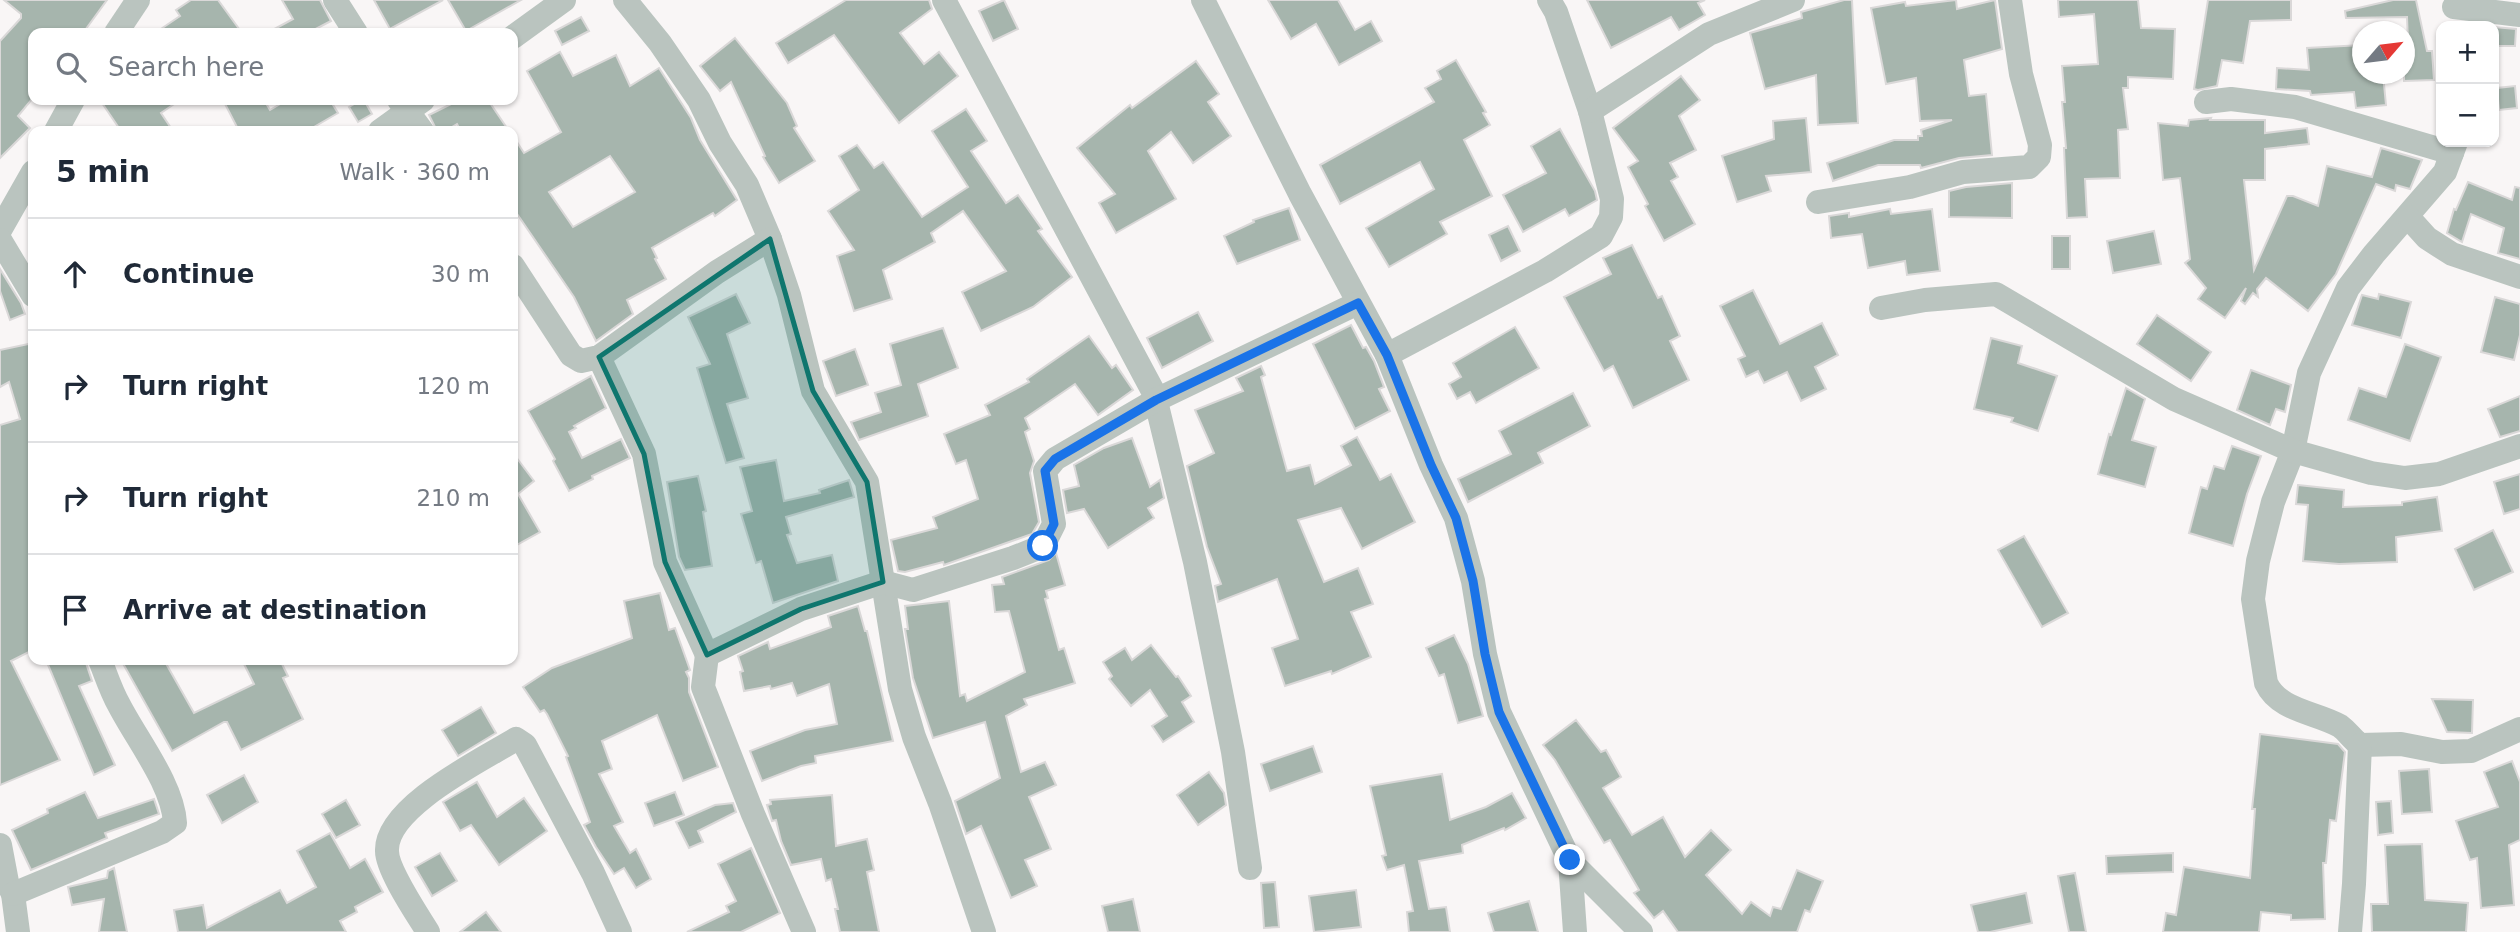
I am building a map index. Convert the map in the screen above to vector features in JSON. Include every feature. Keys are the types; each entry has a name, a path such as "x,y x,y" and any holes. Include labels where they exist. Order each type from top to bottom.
{"street":[{"path":"119,28 138,0"},
{"path":"335,0 353,28"},
{"path":"518,33 564,0"},
{"path":"625,0 660,43 698,100 720,143 747,185 770,239 789,295 813,391 867,482 900,689 984,932"},
{"path":"944,0 1156,400 1198,575 1233,752 1250,868"},
{"path":"1203,0 1300,194 1387,355 1431,465 1456,518 1473,581 1485,654 1499,712 1570,860 1641,932"},
{"path":"1387,355 1545,271 1601,236 1611,217 1612,199 1590,111 1569,48 1549,0"},
{"path":"1590,111 1709,34 1793,0"},
{"path":"1818,202 1910,187 1963,172 2029,167 2039,157 2040,145 2021,74 2010,0"},
{"path":"2454,11 2520,15"},
{"path":"2206,102 2231,99 2295,107 2436,142"},
{"path":"59,126 70,105"},
{"path":"386,126 409,105"},
{"path":"410,105 420,126"},
{"path":"2454,147 2445,172 2348,288 2309,373 2293,451 2273,502 2258,562 2253,599 2266,683 2270,693 2280,701 2341,727 2360,745 2401,744 2442,752 2471,751 2520,729"},
{"path":"0,230 28,181"},
{"path":"2407,217 2427,238 2452,254 2520,277"},
{"path":"518,273 571,355 581,361 599,357 717,272 770,239"},
{"path":"0,240 28,287"},
{"path":"1881,308 1926,300 1996,294 2174,399 2293,451 2371,473 2405,478 2439,474 2520,446"},
{"path":"708,655 802,609 883,582 913,590 1043,546 1054,524 1045,471 1055,459 1156,400 1358,303"},
{"path":"599,357 644,454 665,562 708,655 703,687 752,814 804,932"},
{"path":"7,887 162,832 175,823 174,809 167,792 117,702 102,665"},
{"path":"428,932 394,872 387,851 392,827 423,796 516,739 525,745 593,873 620,932"},
{"path":"2350,932 2360,745"},
{"path":"0,845 18,932"},
{"path":"1570,860 1576,932"}],"highlighted area":[{"path":"770,239 813,391 867,482 883,582 801,609 707,655 665,562 644,454 599,357"}],"building":[{"path":"4,0 107,0 87,28 28,28 28,104 18,116 28,126 28,130 0,158 0,41 21,18 21,14"},
{"path":"191,0 218,0 238,28 162,28 180,16 176,10"},
{"path":"282,0 320,0 331,21 318,28 276,28 293,19"},
{"path":"374,0 443,0 392,28"},
{"path":"448,0 521,0 471,28 464,28"},
{"path":"846,0 929,0 932,9 900,33 924,64 939,52 958,76 899,123 834,35 788,63 776,43"},
{"path":"1004,0 1018,29 993,41 979,11"},
{"path":"1268,0 1338,0 1355,30 1371,21 1382,41 1339,65 1316,24 1291,39"},
{"path":"1587,0 1705,0 1698,3 1705,15 1679,30 1671,17 1611,48"},
{"path":"1852,0 1858,123 1818,125 1816,75 1765,89 1750,33 1802,18 1801,12"},
{"path":"1956,0 1957,9 1995,0 2002,49 1964,60 1969,96 1986,94 1992,155 1959,158 1921,168 1920,165 1878,165 1833,181 1827,163 1894,140 1918,140 1918,136 1922,136 1921,130 1952,120 1920,121 1916,78 1886,84 1871,8 1905,2 1906,6"},
{"path":"2058,0 2138,0 2141,28 2175,29 2173,79 2128,77 2128,88 2123,88 2128,129 2118,130 2120,178 2085,179 2087,217 2067,218 2062,66 2098,64 2094,14 2059,17"},
{"path":"2208,0 2291,0 2291,20 2250,21 2243,63 2222,60 2217,86 2198,90 2194,89"},
{"path":"2393,0 2416,0 2427,51 2432,51 2434,80 2415,81 2415,21 2407,21 2407,17 2346,18 2345,11"},
{"path":"581,17 589,31 562,45 555,31"},
{"path":"2499,27 2516,29 2515,46 2499,46"},
{"path":"735,38 787,103 797,126 794,128 815,161 779,183 763,157 765,156 731,82 720,91 700,66"},
{"path":"2352,46 2352,84 2384,84 2386,105 2356,108 2354,92 2311,95 2310,91 2276,89 2277,68 2309,70 2307,48"},
{"path":"560,52 573,76 616,55 630,86 659,68 691,118 700,140 737,200 715,216 713,213 652,248 666,279 627,300 633,314 596,341 574,297 518,215 518,144 524,153 561,132 527,71","holes":["610,156 635,192 573,227 549,192"]},
{"path":"1456,60 1486,112 1483,113 1490,125 1464,140 1492,196 1440,222 1447,234 1389,267 1366,228 1434,189 1420,162 1340,204 1320,165 1434,102 1425,88 1441,79 1437,71"},
{"path":"1196,61 1219,94 1208,102 1231,136 1193,163 1171,132 1148,151 1176,199 1116,233 1099,203 1115,194 1077,148 1130,105 1132,108"},
{"path":"1681,76 1700,100 1679,116 1696,150 1670,163 1678,177 1671,181 1695,224 1664,241 1628,167 1638,161 1613,128"},
{"path":"2515,86 2517,108 2499,110 2499,88"},
{"path":"103,105 173,105 161,113 170,126 118,126"},
{"path":"226,105 267,105 270,110 278,105 333,105 338,113 316,126 236,126"},
{"path":"367,105 372,114 358,122 349,107"},
{"path":"449,105 491,105 506,126 434,126 429,115"},
{"path":"966,109 987,141 971,151 1006,203 1018,195 1042,229 1038,231 1072,277 1033,307 981,331 962,292 1006,271 963,211 931,233 935,242 883,270 892,299 854,311 837,256 854,250 828,211 859,190 839,156 857,145 874,168 883,162 922,217 968,187 932,131"},
{"path":"1806,118 1811,172 1766,176 1771,191 1737,202 1722,156 1774,139 1773,121"},
{"path":"2211,118 2210,120 2265,120 2265,133 2307,128 2309,144 2265,149 2265,180 2244,180 2254,270 2287,196 2318,206 2327,166 2372,177 2381,148 2422,160 2410,189 2396,185 2395,191 2376,184 2336,274 2308,311 2266,278 2257,289 2258,297 2253,293 2245,304 2241,301 2246,288 2225,318 2198,299 2206,288 2185,263 2190,259 2180,178 2163,180 2158,123 2188,126 2189,120"},
{"path":"1560,129 1595,191 1597,200 1569,216 1565,209 1523,232 1503,195 1546,173 1531,146"},
{"path":"2468,182 2512,200 2515,187 2520,188 2520,259 2498,253 2504,228 2471,214 2462,242 2447,233 2454,209 2456,210"},
{"path":"2012,183 2012,218 1949,217 1949,191"},
{"path":"1289,208 1300,240 1237,264 1224,236 1254,222 1253,220"},
{"path":"1890,209 1891,214 1932,209 1940,271 1907,275 1905,261 1868,268 1862,234 1831,238 1829,216 1849,213 1849,217"},
{"path":"1508,226 1520,251 1501,261 1489,235"},
{"path":"2154,231 2161,264 2113,273 2107,241"},
{"path":"2052,236 2070,236 2070,269 2052,269"},
{"path":"1632,245 1658,298 1662,296 1680,336 1670,341 1689,380 1633,408 1613,366 1604,371 1564,297 1611,274 1603,258"},
{"path":"0,269 25,314 10,320 0,291"},
{"path":"1753,290 1780,344 1822,323 1838,355 1815,367 1826,389 1801,401 1787,372 1764,383 1758,371 1746,377 1738,359 1745,356 1720,306"},
{"path":"736,294 750,323 727,334 748,398 727,404 744,458 726,463 697,368 710,364 688,317"},
{"path":"2379,294 2411,302 2401,338 2352,325 2362,295 2378,299"},
{"path":"2495,297 2520,304 2520,335 2514,360 2481,352"},
{"path":"1198,312 1213,341 1162,368 1147,338"},
{"path":"2157,315 2211,352 2191,381 2137,344"},
{"path":"1351,325 1363,348 1366,347 1374,361 1384,387 1379,389 1390,411 1355,429 1313,344"},
{"path":"1515,327 1539,368 1476,403 1470,392 1457,399 1449,384 1461,377 1453,363"},
{"path":"943,328 958,368 918,384 928,416 859,440 851,422 881,412 875,393 901,385 890,344"},
{"path":"1089,336 1112,368 1116,365 1133,390 1098,415 1075,384 1025,418 1030,429 1025,432 1034,461 1030,473 1039,522 1032,534 944,565 943,562 905,572 898,571 891,540 937,528 933,517 978,499 966,460 956,464 944,434 990,415 985,405 1029,382 1027,379"},
{"path":"1991,338 2022,346 2018,363 2057,376 2038,431 2011,422 2013,418 1974,409"},
{"path":"28,344 28,652 11,661 60,760 0,785 0,425 20,419 9,382 0,387 0,350"},
{"path":"2405,344 2441,357 2410,441 2348,420 2359,388 2386,397"},
{"path":"855,349 868,385 836,396 823,361"},
{"path":"1261,366 1265,375 1261,377 1287,471 1310,465 1315,484 1351,465 1341,446 1357,437 1380,480 1391,474 1415,522 1362,549 1341,508 1298,520 1324,582 1358,568 1373,604 1351,612 1371,657 1332,674 1331,671 1285,686 1272,648 1298,639 1277,579 1218,602 1215,586 1221,584 1207,547 1187,466 1214,453 1195,410 1243,391 1236,378"},
{"path":"2251,370 2291,385 2285,412 2276,409 2270,425 2237,410"},
{"path":"591,376 606,408 574,426 576,428 569,432 582,458 621,439 630,458 592,476 593,479 569,491 553,461 555,459 528,411"},
{"path":"2126,388 2145,399 2132,440 2156,447 2145,487 2098,474"},
{"path":"1573,393 1590,426 1538,453 1543,463 1468,502 1458,479 1511,454 1499,431"},
{"path":"2520,396 2520,431 2500,437 2488,409"},
{"path":"1132,438 1150,487 1160,480 1164,498 1148,508 1154,518 1108,548 1084,509 1067,513 1063,490 1079,486 1074,465 1104,448"},
{"path":"2232,446 2261,456 2233,546 2189,533 2201,487 2207,489 2214,466 2224,469"},
{"path":"518,460 534,481 518,494"},
{"path":"776,460 784,501 820,493 819,490 849,480 854,497 786,517 791,534 787,535 797,563 832,555 838,581 773,603 761,561 756,563 741,514 752,511 740,467"},
{"path":"2520,474 2520,509 2504,514 2494,482"},
{"path":"698,476 706,511 703,512 712,566 685,570 679,557 667,482"},
{"path":"2298,485 2344,490 2343,507 2402,505 2402,502 2437,497 2442,531 2396,537 2397,562 2339,564 2303,561 2308,505 2296,504"},
{"path":"518,494 540,532 518,544"},
{"path":"2493,530 2513,572 2474,590 2455,549"},
{"path":"2024,536 2068,613 2042,627 1998,550"},
{"path":"1056,553 1065,585 1046,591 1048,598 1045,599 1059,650 1064,648 1075,683 1024,699 1027,705 1006,716 1021,772 1045,762 1056,785 1029,797 1051,849 1025,860 1037,886 1011,898 981,826 966,834 955,801 1000,778 985,722 933,738 913,678 905,629 908,629 905,606 949,601 960,696 965,694 967,701 1025,672 1009,611 995,612 992,585 1004,584 1002,577 1049,560"},
{"path":"660,593 669,630 675,628 690,670 686,672 689,692 718,767 683,781 657,715 602,741 612,769 599,774 623,822 614,826 630,853 636,849 651,879 636,888 624,868 614,874 596,847 584,825 590,822 566,757 568,756 547,714 544,710 540,712 523,687 552,668 632,638 624,601"},
{"path":"858,606 867,631 893,741 815,756 816,763 762,781 750,751 805,730 837,724 829,684 797,696 792,683 771,689 770,686 744,691 740,672 743,671 738,656 768,642 770,649 831,627 828,616"},
{"path":"1454,635 1468,664 1483,716 1458,723 1444,674 1439,676 1426,648"},
{"path":"1151,645 1176,677 1178,676 1191,696 1182,702 1194,722 1163,742 1152,726 1167,716 1150,690 1131,706 1109,679 1112,676 1103,662 1125,648 1132,660"},
{"path":"48,665 87,665 92,681 79,686 115,765 94,775"},
{"path":"124,665 167,665 194,713 254,684 244,665 282,665 288,676 283,678 303,719 241,750 227,722 224,722 172,751"},
{"path":"2432,699 2473,700 2472,733 2447,732"},
{"path":"481,707 496,733 458,756 442,730"},
{"path":"1576,720 1601,752 1606,750 1621,777 1603,788 1632,835 1663,817 1685,857 1711,830 1731,850 1706,875 1742,914 1751,902 1770,916 1773,907 1781,909 1797,870 1823,881 1810,912 1805,910 1797,932 1678,932 1663,911 1654,918 1634,893 1639,890 1610,840 1604,843 1555,760 1543,745"},
{"path":"2260,734 2338,744 2345,752 2336,821 2330,820 2326,863 2323,863 2325,919 2291,920 2291,915 2261,912 2259,932 2163,932 2166,913 2176,915 2184,867 2250,878 2255,809 2252,809"},
{"path":"1313,746 1322,772 1270,791 1261,764"},
{"path":"2512,761 2520,782 2520,840 2509,845 2514,905 2481,908 2477,858 2470,860 2456,821 2498,807 2484,772"},
{"path":"2429,769 2432,812 2402,814 2399,771"},
{"path":"1209,772 1224,793 1226,805 1198,825 1177,795"},
{"path":"1442,774 1450,820 1486,807 1512,793 1526,818 1505,830 1504,828 1462,845 1463,853 1419,861 1429,909 1446,907 1450,932 1409,932 1407,912 1413,911 1404,865 1387,870 1382,856 1386,855 1370,786"},
{"path":"244,775 258,802 222,823 207,795"},
{"path":"477,782 497,817 524,798 547,831 499,865 471,825 460,831 443,802"},
{"path":"85,792 98,818 154,799 159,814 105,833 107,838 31,870 12,830 48,813 47,809"},
{"path":"675,792 684,815 654,826 645,803"},
{"path":"832,795 836,846 867,839 874,870 867,872 879,932 840,932 831,879 826,881 821,859 791,865 776,820 772,821 767,805 771,804 770,800"},
{"path":"346,800 360,825 336,838 322,814"},
{"path":"2391,801 2393,833 2378,835 2376,802"},
{"path":"733,803 736,812 698,831 703,842 689,848 676,822 715,805"},
{"path":"330,833 350,868 365,859 383,892 355,907 357,912 340,921 346,932 178,932 174,910 203,905 207,928 280,890 287,903 316,887 297,851"},
{"path":"2422,844 2425,900 2468,903 2466,932 2372,932 2371,904 2388,904 2385,845"},
{"path":"751,848 780,913 741,932 687,932 729,912 726,906 736,901 718,864"},
{"path":"440,853 457,881 432,896 415,867"},
{"path":"2173,853 2173,872 2107,874 2106,856"},
{"path":"114,868 127,932 99,932 104,899 72,905 68,887 107,878 108,871"},
{"path":"2075,873 2086,932 2069,932 2058,876"},
{"path":"1275,882 1279,927 1264,928 1261,883"},
{"path":"1356,890 1361,927 1314,932 1309,896"},
{"path":"2026,893 2032,923 1978,932 1971,905"},
{"path":"1133,899 1140,932 1108,932 1102,906"},
{"path":"1529,901 1538,932 1494,932 1488,913"},
{"path":"486,912 501,932 460,932"}],"route":[{"path":"1043,546 1054,524 1045,471 1055,459 1156,400 1358,303 1387,355 1431,465 1456,518 1473,581 1485,654 1499,712 1570,860"}]}
